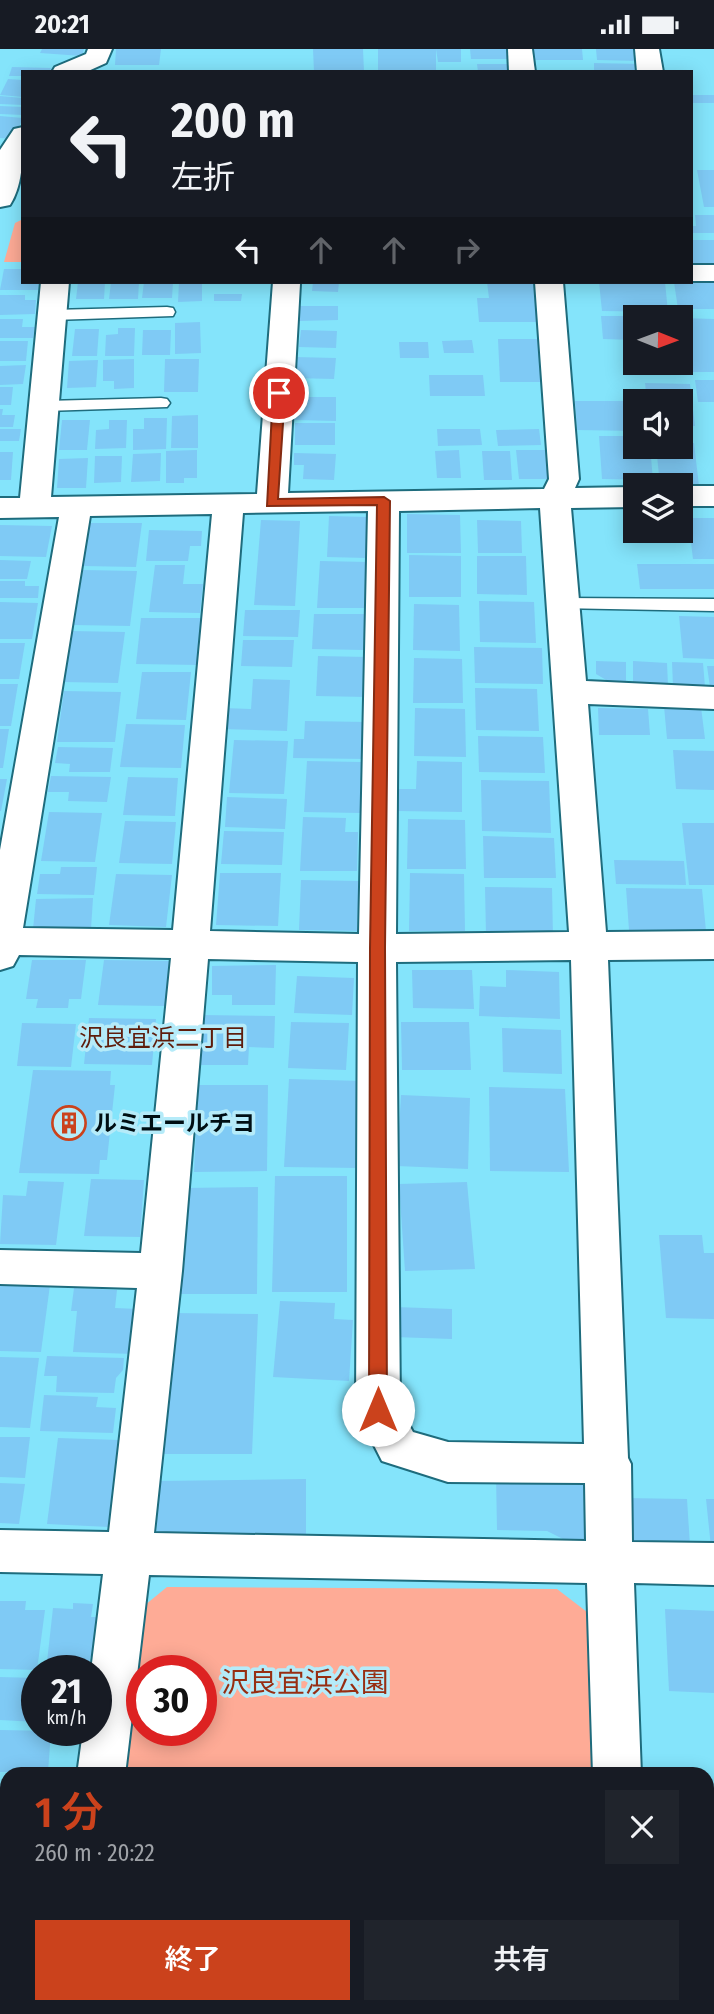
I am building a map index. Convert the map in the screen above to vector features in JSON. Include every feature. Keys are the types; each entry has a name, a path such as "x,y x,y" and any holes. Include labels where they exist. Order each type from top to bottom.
{"street":[{"path":"69,70 97,58 100,49"},
{"path":"520,49 522,70"},
{"path":"647,49 650,70"},
{"path":"21,138 13,150 0,201 21,204"},
{"path":"693,273 714,273"},
{"path":"35,507 55,284"},
{"path":"272,503 286,284"},
{"path":"549,284 564,479 555,497 589,947 609,1464 617,1767"},
{"path":"0,508 623,496"},
{"path":"693,496 714,496"},
{"path":"384,501 377,948 378,1410 398,1447 448,1461 609,1464"},
{"path":"102,1767 131,1554 161,1271 192,944 228,504"},
{"path":"76,508 1,946 192,944 377,948 714,945"},
{"path":"570,692 714,698"},
{"path":"0,1267 161,1271"},
{"path":"0,1551 714,1564"}],"lane":[{"path":"53,315 167,312"},
{"path":"45,406 161,403"},
{"path":"564,604 714,605"}],"green space":[{"path":"21,220 21,262 4,262 15,223"},
{"name":"沢良宜浜公園","path":"167,1587 557,1589 587,1612 594,1767 126,1767 128,1746 217,1746 217,1655 139,1655 145,1605"}],"building":[{"path":"42,49 84,49 82,56 40,53"},
{"path":"116,49 161,49 159,65 115,65"},
{"path":"313,49 363,49 364,70 314,70"},
{"path":"378,49 436,49 436,70 378,70"},
{"path":"436,49 461,49 461,62 438,62"},
{"path":"470,49 507,49 508,59 471,59"},
{"path":"526,49 582,49 583,60 527,60"},
{"path":"596,49 640,49 641,61 597,60"},
{"path":"594,63 641,64 642,70 594,70"},
{"path":"477,64 511,64 512,70 478,70"},
{"path":"12,67 51,68 21,70 21,76 9,76"},
{"path":"8,79 21,80 21,97 0,95"},
{"path":"693,95 714,95 714,103 693,103"},
{"path":"0,96 21,98 21,105 0,104"},
{"path":"0,106 21,107 21,115 0,114"},
{"path":"0,116 21,118 13,139 0,138"},
{"path":"697,170 714,170 714,207 704,207"},
{"path":"695,215 714,215 714,233 693,233 693,226 696,226"},
{"path":"693,240 714,240 714,266 693,266"},
{"path":"4,269 21,269 21,284 39,284 38,290 0,290"},
{"path":"714,282 714,309 693,309 693,305 677,305 674,284"},
{"path":"78,284 105,284 104,299 76,299"},
{"path":"111,284 139,284 138,299 109,299"},
{"path":"144,284 173,284 172,298 142,298"},
{"path":"179,284 202,284 202,301 178,302"},
{"path":"313,284 339,284 338,292 312,291"},
{"path":"487,284 534,284 539,322 479,322 477,298 489,298"},
{"path":"599,284 665,284 667,305 623,305 623,311 602,311"},
{"path":"214,294 242,294 241,301 214,301"},
{"path":"0,295 25,295 25,300 36,300 35,314 0,315"},
{"path":"299,306 338,306 338,320 299,321"},
{"path":"601,316 623,316 623,340 603,339"},
{"path":"693,318 714,319 714,372 693,372"},
{"path":"0,319 23,319 22,327 35,327 33,338 0,338"},
{"path":"200,322 201,353 175,354 175,323"},
{"path":"118,328 135,328 134,356 105,356 106,335 118,334"},
{"path":"75,329 99,329 97,356 72,356"},
{"path":"143,330 171,330 170,355 142,355"},
{"path":"301,330 337,331 336,348 299,347"},
{"path":"498,339 539,339 541,382 500,382"},
{"path":"472,340 474,353 444,353 442,341"},
{"path":"0,341 28,341 26,361 0,361"},
{"path":"399,342 428,342 429,358 400,358"},
{"path":"295,357 336,358 334,379 293,378"},
{"path":"134,359 134,388 114,389 114,381 103,381 103,360"},
{"path":"165,359 199,359 198,392 164,392"},
{"path":"98,360 96,387 67,388 69,361"},
{"path":"26,365 23,384 0,385 0,366"},
{"path":"429,375 483,375 485,396 430,396"},
{"path":"695,380 714,380 714,402 698,402"},
{"path":"645,383 690,384 691,389 646,389"},
{"path":"0,387 13,387 11,405 0,405"},
{"path":"295,397 336,397 336,421 295,420"},
{"path":"575,401 623,401 623,431 577,430"},
{"path":"0,409 3,409 2,415 15,415 13,427 0,427"},
{"path":"198,415 198,448 171,448 172,416"},
{"path":"144,418 167,418 166,449 133,450 133,429 144,429"},
{"path":"62,420 90,420 87,450 59,450"},
{"path":"109,420 127,420 126,448 95,449 96,430 109,429"},
{"path":"295,423 335,423 335,445 295,445"},
{"path":"0,429 21,429 19,441 0,441"},
{"path":"437,429 480,429 482,445 438,446"},
{"path":"539,429 541,445 498,446 496,430"},
{"path":"599,436 623,436 623,459 651,459 652,473 623,473 623,479 602,479"},
{"path":"694,443 699,486 693,486 693,473 659,473 657,459 693,459"},
{"path":"197,450 197,478 184,478 184,483 166,483 166,451"},
{"path":"459,450 461,478 437,478 435,451"},
{"path":"516,450 547,450 551,479 519,479"},
{"path":"482,451 510,451 512,480 484,480"},
{"path":"0,452 13,452 11,480 0,480"},
{"path":"161,453 160,481 131,482 133,454"},
{"path":"294,453 336,454 334,480 303,479 304,465 294,465"},
{"path":"95,456 122,456 121,482 94,483"},
{"path":"88,458 86,488 57,488 59,459"},
{"path":"407,514 460,515 461,553 407,553"},
{"path":"329,516 368,517 367,558 327,557"},
{"path":"693,518 714,518 714,559 693,559"},
{"path":"261,520 300,521 295,606 254,605"},
{"path":"477,520 521,521 522,553 478,553"},
{"path":"90,523 142,523 136,567 83,566"},
{"path":"0,525 52,526 46,557 0,556"},
{"path":"149,530 202,531 201,546 190,546 188,561 146,561"},
{"path":"409,555 461,556 461,597 409,597"},
{"path":"477,556 526,556 527,595 477,594"},
{"path":"0,560 31,561 27,579 0,579"},
{"path":"320,561 369,562 367,608 317,608"},
{"path":"637,564 714,564 714,589 640,589"},
{"path":"155,565 185,565 183,584 203,584 200,613 149,612"},
{"path":"83,570 137,571 130,626 74,625"},
{"path":"0,581 25,581 25,586 39,586 38,598 0,598"},
{"path":"479,601 534,602 536,643 480,642"},
{"path":"0,602 38,603 32,639 0,639"},
{"path":"414,604 459,605 460,651 413,650"},
{"path":"245,610 300,610 298,637 243,636"},
{"path":"314,614 365,614 364,650 312,649"},
{"path":"679,616 714,617 714,659 683,658"},
{"path":"141,618 203,618 199,665 136,664"},
{"path":"71,631 125,632 118,683 63,682"},
{"path":"243,640 294,640 292,667 241,666"},
{"path":"0,643 25,643 19,679 0,679"},
{"path":"474,647 542,648 543,684 475,683"},
{"path":"318,656 368,657 367,697 316,696"},
{"path":"414,658 462,659 463,703 413,703"},
{"path":"596,661 626,662 626,681 608,681 596,674"},
{"path":"633,661 667,663 668,685 633,683"},
{"path":"672,662 703,663 705,687 673,686"},
{"path":"707,666 714,666 714,687 710,687"},
{"path":"142,672 191,672 186,720 136,719"},
{"path":"253,679 290,680 287,731 222,729 223,708 251,709"},
{"path":"0,684 18,684 11,726 0,726"},
{"path":"475,688 537,689 539,731 476,730"},
{"path":"64,691 121,692 115,742 57,742"},
{"path":"664,706 701,707 705,739 667,739"},
{"path":"415,708 465,709 466,757 414,756"},
{"path":"598,708 648,709 650,735 599,735"},
{"path":"305,721 367,722 366,759 293,758 294,739 304,739"},
{"path":"126,724 185,725 181,768 120,767"},
{"path":"0,729 9,729 3,768 0,768"},
{"path":"478,736 543,737 545,773 479,772"},
{"path":"234,740 288,741 284,794 229,793"},
{"path":"58,747 113,748 110,772 69,772 70,764 55,763"},
{"path":"673,750 714,751 714,790 676,789"},
{"path":"307,761 361,762 360,813 304,812"},
{"path":"417,761 462,762 462,812 398,811 398,789 416,789"},
{"path":"51,776 111,777 107,802 68,801 69,792 48,792"},
{"path":"128,777 178,778 175,816 123,815"},
{"path":"0,779 7,779 1,811 0,811"},
{"path":"481,780 549,781 551,833 482,831"},
{"path":"227,797 287,799 285,829 225,827"},
{"path":"49,812 102,813 95,862 41,861"},
{"path":"303,817 346,818 345,832 358,832 357,871 300,871"},
{"path":"408,819 465,820 466,869 407,869"},
{"path":"125,821 176,822 172,864 119,863"},
{"path":"682,823 714,823 714,885 689,885"},
{"path":"224,831 284,832 282,865 221,864"},
{"path":"483,836 554,838 556,878 484,878"},
{"path":"614,860 684,861 686,885 616,884"},
{"path":"61,867 97,867 94,895 37,894 40,874 60,874"},
{"path":"220,873 281,873 278,926 216,925"},
{"path":"410,873 464,874 465,931 409,931"},
{"path":"116,874 172,875 166,927 109,925"},
{"path":"301,880 359,881 357,931 299,930"},
{"path":"485,887 552,888 553,937 486,935"},
{"path":"626,888 702,889 706,931 629,930"},
{"path":"93,898 91,929 33,929 36,899"},
{"path":"32,960 86,960 81,999 69,999 68,1008 36,1008 38,999 26,999"},
{"path":"104,960 171,961 166,1006 98,1005"},
{"path":"276,965 275,1005 232,1005 232,995 212,995 212,966"},
{"path":"412,970 472,970 474,1009 413,1008"},
{"path":"506,970 559,972 560,1019 479,1016 480,986 506,987"},
{"path":"297,976 354,978 352,1015 294,1013"},
{"path":"201,1015 275,1016 274,1048 249,1047 248,1065 198,1065"},
{"path":"89,1018 156,1019 152,1065 84,1064"},
{"path":"291,1022 349,1023 346,1070 288,1068"},
{"path":"401,1022 469,1022 471,1070 402,1070"},
{"path":"22,1023 76,1024 71,1067 17,1066"},
{"path":"502,1028 561,1030 562,1074 503,1072"},
{"name":"ルミエールチヨ","path":"33,1070 111,1071 110,1085 115,1085 107,1160 100,1160 99,1174 19,1173"},
{"path":"289,1079 362,1081 358,1168 284,1167"},
{"path":"198,1085 268,1085 267,1171 194,1172"},
{"path":"489,1087 565,1089 569,1172 490,1171"},
{"path":"401,1095 470,1098 468,1169 397,1166"},
{"path":"275,1176 347,1176 347,1292 272,1292"},
{"path":"91,1179 144,1180 140,1237 84,1236"},
{"path":"28,1181 64,1182 56,1245 0,1244 3,1195 26,1196"},
{"path":"467,1182 475,1269 405,1271 399,1184"},
{"path":"258,1187 257,1294 179,1294 184,1188"},
{"path":"659,1235 702,1235 704,1253 714,1253 714,1319 666,1318"},
{"path":"0,1284 50,1285 41,1352 0,1351"},
{"path":"74,1288 117,1290 115,1308 138,1309 134,1354 73,1352 77,1311 71,1311"},
{"path":"280,1301 335,1303 334,1319 353,1320 349,1381 273,1377"},
{"path":"395,1307 452,1309 452,1339 394,1337"},
{"path":"173,1313 258,1314 252,1454 162,1454"},
{"path":"47,1356 124,1358 123,1370 116,1378 114,1393 56,1392 57,1376 44,1376"},
{"path":"0,1357 39,1358 30,1428 0,1427"},
{"path":"44,1395 98,1397 96,1407 116,1408 113,1433 40,1431"},
{"path":"0,1437 30,1437 25,1478 0,1477"},
{"path":"58,1438 119,1440 109,1527 47,1524"},
{"path":"496,1475 592,1478 593,1535 573,1544 547,1531 497,1530"},
{"path":"306,1479 306,1541 156,1542 159,1481"},
{"path":"0,1483 25,1484 19,1524 0,1523"},
{"path":"625,1498 687,1499 690,1546 627,1545"},
{"path":"706,1499 714,1499 712,1557"},
{"path":"0,1601 26,1601 25,1610 45,1610 39,1655 21,1655 21,1670 0,1669"},
{"path":"73,1603 93,1604 91,1617 100,1617 96,1655 48,1655 53,1608 73,1609"},
{"path":"665,1609 714,1611 714,1693 669,1691"},
{"path":"0,1677 21,1678 21,1721 0,1720"},
{"path":"0,1730 21,1730 21,1746 50,1746 48,1767 0,1767"}],"place":[{"name":"ルミエールチヨ","path":"69,1123"}],"district":[{"name":"沢良宜浜二丁目","path":"163,1038"}],"route":[{"path":"279,393 272,503 384,501 377,948 378,1410"}]}
